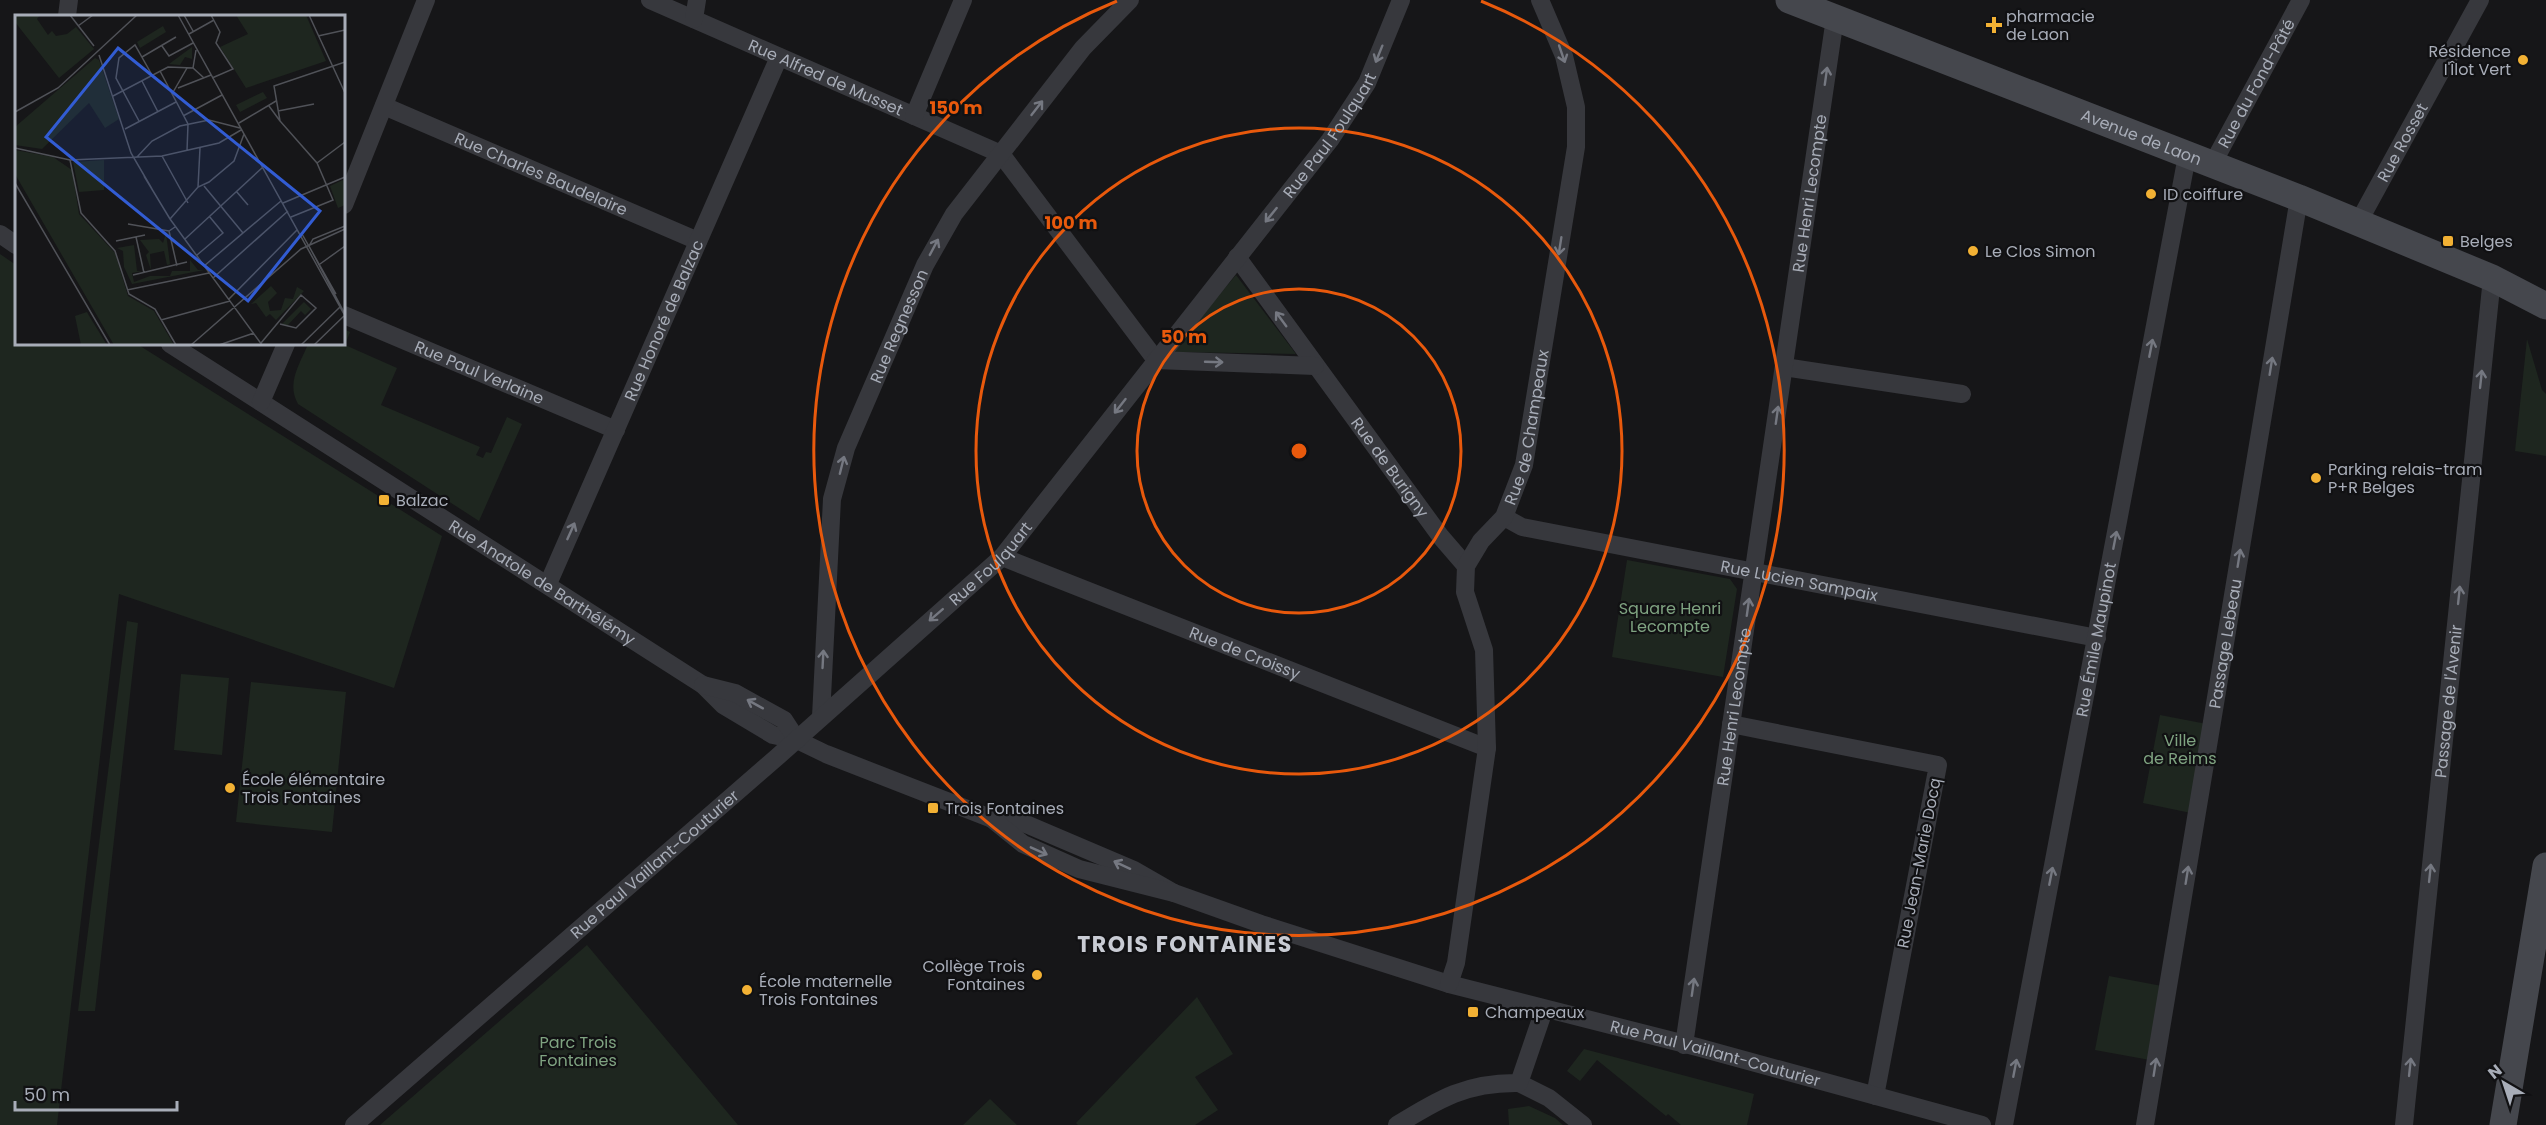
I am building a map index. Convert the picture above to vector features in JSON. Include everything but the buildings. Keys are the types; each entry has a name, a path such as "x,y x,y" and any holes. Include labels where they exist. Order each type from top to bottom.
{"main road":[{"name":"Avenue de Laon","path":"1789,0 2299,198 2492,278 2546,306"},
{"name":"Avenue de Laon","path":"2492,278 2546,289"},
{"path":"2503,1125 2546,866"}],"street":[{"path":"67,15 69,0"},
{"path":"345,203 426,0"},
{"name":"Rue Alfred de Musset","path":"650,0 1001,154"},
{"path":"694,20 696,0"},
{"path":"914,116 963,0"},
{"name":"Rue Regnesson","path":"821,717 832,499 846,448 925,265 954,214 1083,48 1130,0"},
{"name":"Rue Paul Foulquart","path":"1156,360 1330,140 1367,83 1401,0"},
{"name":"Rue de Champeaux","path":"1466,566 1481,541 1504,517 1524,465 1576,147 1576,107 1564,56 1540,0"},
{"name":"Rue du Fond-Pâté","path":"2200,161 2301,0"},
{"name":"Rue Rosset","path":"2358,223 2480,0"},
{"name":"Rue Henri Lecompte","path":"1684,1045 1835,18"},
{"name":"Rue Honoré de Balzac","path":"548,584 779,57"},
{"name":"Rue Charles Baudelaire","path":"384,106 698,241"},
{"path":"1001,154 1156,360 1315,366"},
{"name":"Rue Émile Maupinot","path":"2004,1125 2097,638 2200,161"},
{"name":"Passage Lebeau","path":"2145,1125 2299,198"},
{"path":"0,234 15,243"},
{"name":"Rue de Burigny","path":"1237,257 1441,537 1466,566"},
{"name":"Passage de l'Avenir","path":"2404,1125 2492,278"},
{"name":"Rue Paul Verlaine","path":"345,315 616,430"},
{"name":"Rue Anatole de Barthélémy","path":"172,345 703,685 735,693 786,721 796,740"},
{"path":"261,402 286,345"},
{"name":"Rue Foulquart","path":"796,740 1002,557 1156,360"},
{"path":"1784,367 1962,394"},
{"name":"Rue Lucien Sampaix","path":"1504,517 1522,527 2097,638"},
{"name":"Rue de Croissy","path":"1002,557 1487,748"},
{"path":"1449,984 1456,963 1487,748 1484,650 1465,592 1466,566"},
{"name":"Rue Jean-Marie Docq","path":"1731,724 1938,765 1875,1096"},
{"name":"Rue Paul Vaillant-Couturier","path":"354,1125 796,740 990,818 1023,844 1079,868 1174,893 1261,924 1449,984 1982,1125"},
{"path":"1519,1083 1544,1010"},
{"path":"1397,1125 1439,1098 1456,1091 1496,1083 1519,1083 1549,1098 1583,1125"}],"green space":[{"path":"0,254 15,264 15,345 139,345 442,536 394,688 119,594 57,1125 0,1125"},
{"path":"1236,275 1296,354 1171,352"},
{"path":"345,330 350,332 345,345"},
{"path":"2527,339 2542,390 2546,394 2546,456 2515,451"},
{"path":"308,345 345,345 397,368 381,405 480,447 476,455 483,458 486,452 491,453 507,417 522,424 479,521 298,404 293,389 298,366"},
{"name":"Square Henri Lecompte","path":"1627,560 1730,579 1737,589 1723,677 1612,657"},
{"path":"127,621 138,623 95,1011 78,1011"},
{"path":"181,674 229,678 222,755 174,750"},
{"path":"251,682 346,692 332,832 236,822"},
{"name":"Ville de Reims","path":"2160,715 2212,725 2191,813 2143,803"},
{"name":"Parc Trois Fontaines","path":"587,945 738,1125 380,1125"},
{"path":"2109,976 2162,986 2150,1060 2095,1050"},
{"path":"1197,997 1233,1054 1195,1077 1218,1110 1195,1125 1078,1125 1076,1123"},
{"path":"1584,1049 1754,1094 1747,1125 1681,1125 1668,1114 1666,1116 1597,1060 1580,1081 1567,1071"},
{"path":"990,1099 1017,1125 963,1125"},
{"path":"1529,1106 1555,1118 1563,1125 1509,1125 1508,1109"}],"place":[{"name":"pharmacie de Laon","path":"1994,25"},
{"name":"Résidence I'Îlot Vert","path":"2523,60"},
{"name":"ID coiffure","path":"2151,194"},
{"name":"Belges","path":"2448,241"},
{"name":"Le Clos Simon","path":"1973,251"},
{"name":"Parking relais-tram P+R Belges","path":"2316,478"},
{"name":"Balzac","path":"384,500"},
{"name":"École élémentaire Trois Fontaines","path":"230,788"},
{"name":"Trois Fontaines","path":"933,808"},
{"name":"Collège Trois Fontaines","path":"1037,975"},
{"name":"École maternelle Trois Fontaines","path":"747,990"},
{"name":"Champeaux","path":"1473,1012"}],"district":[{"name":"TROIS FONTAINES","path":"1185,944"}]}
